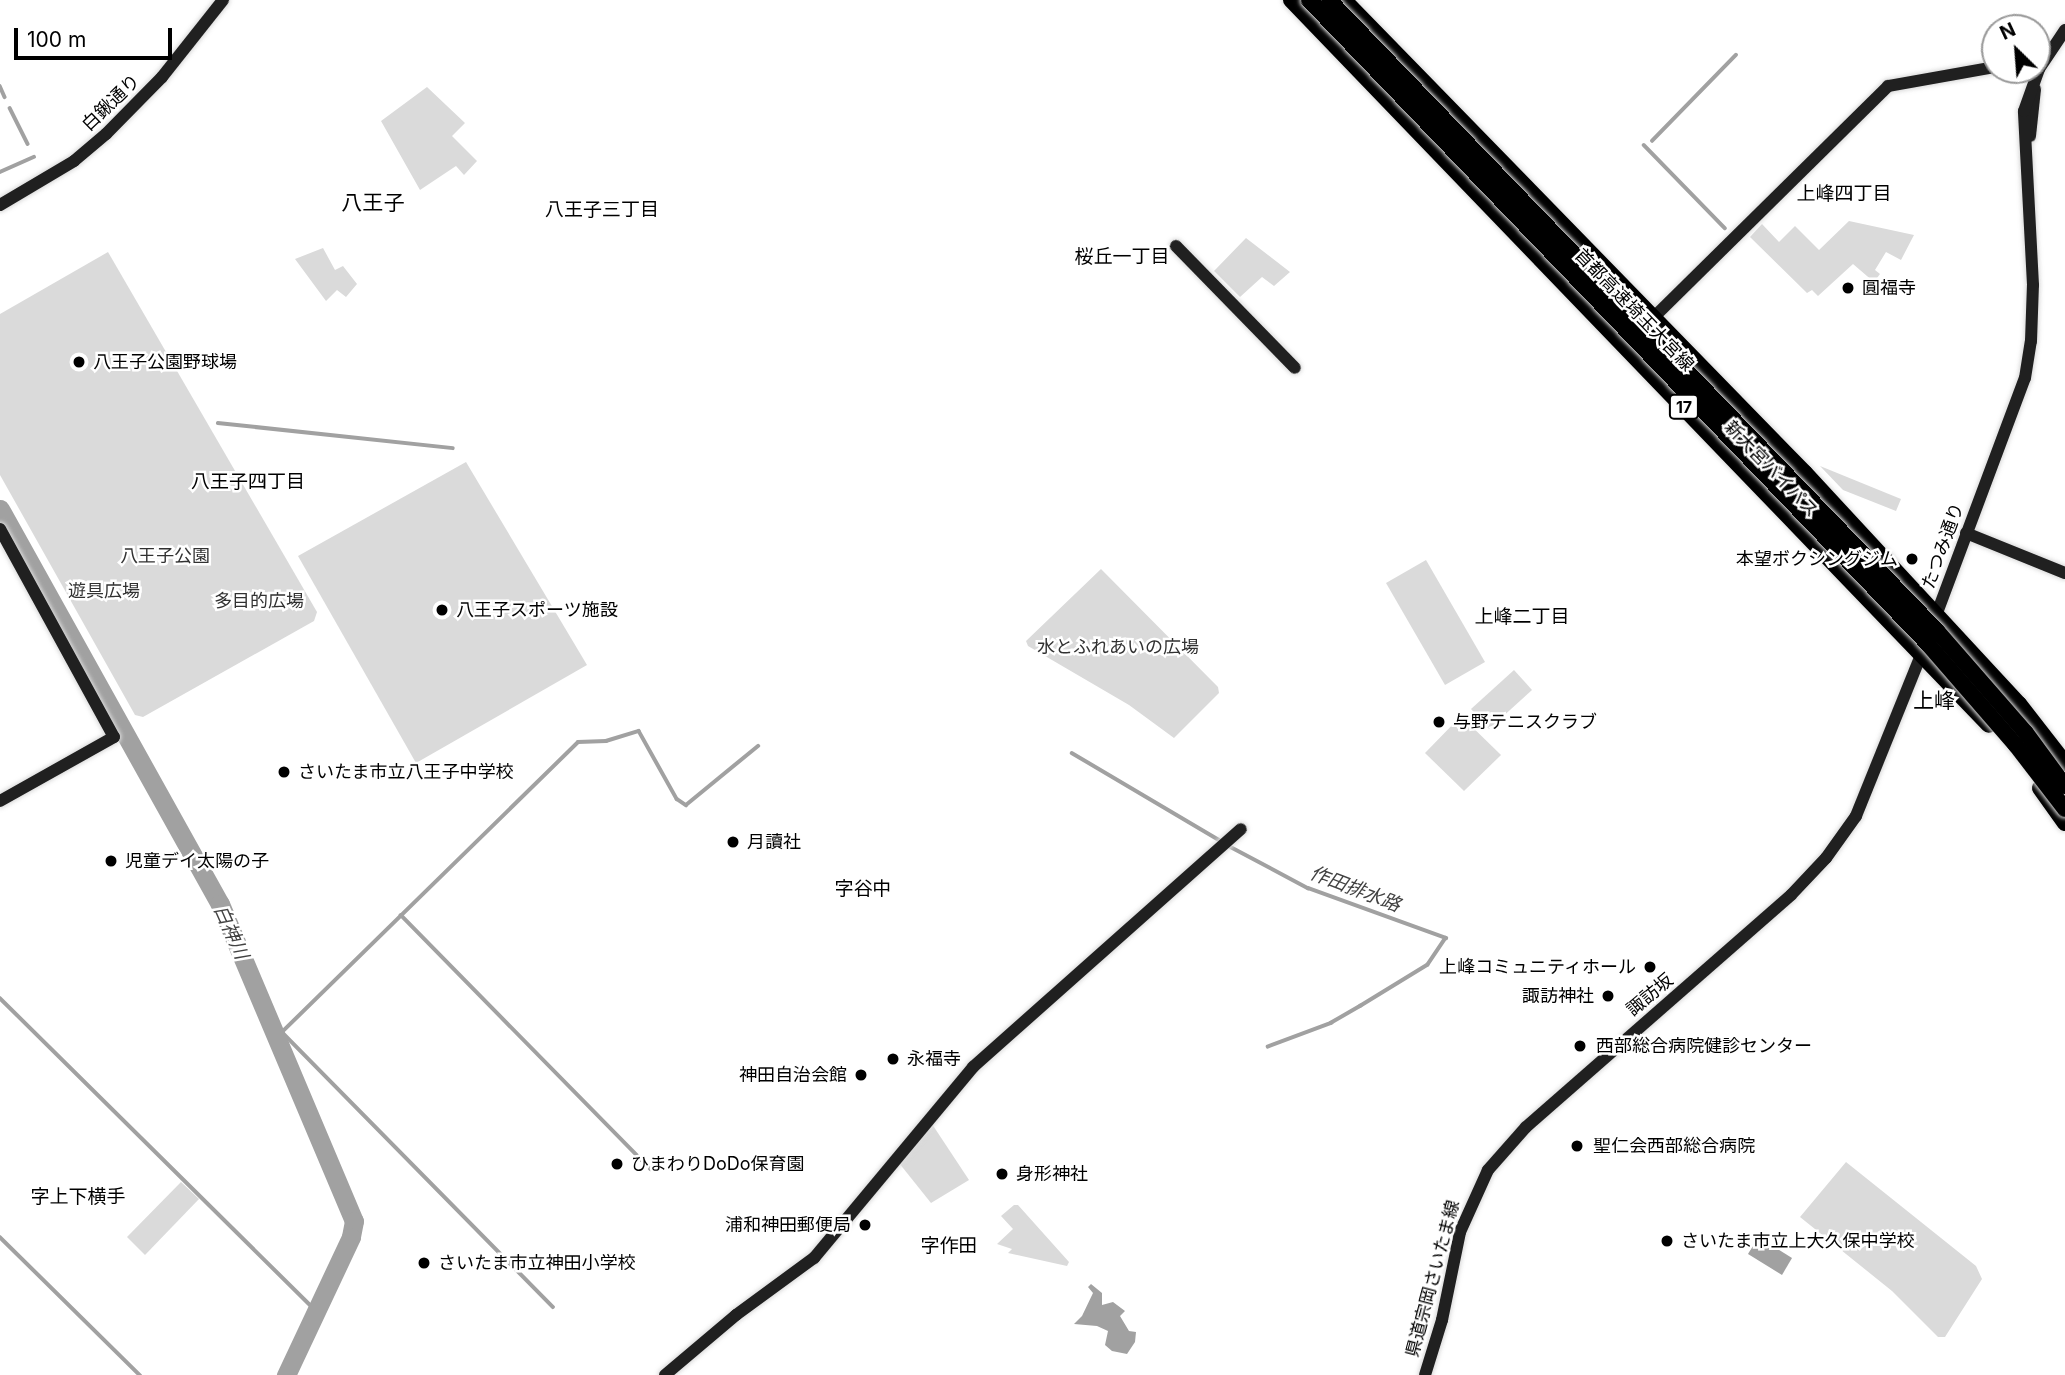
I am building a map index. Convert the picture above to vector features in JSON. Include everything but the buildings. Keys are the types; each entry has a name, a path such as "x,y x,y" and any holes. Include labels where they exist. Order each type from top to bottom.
{"highway":[{"name":"新大宮バイパス","path":"1291,0 1922,653 2012,750 2065,823"},
{"name":"首都高速埼玉大宮線","path":"1309,0 1928,644 2006,733 2065,809"},
{"name":"首都高速埼玉大宮線","path":"1329,0 1937,631 2026,733 2065,786"},
{"name":"新大宮バイパス","path":"1344,0 1654,317 1936,614 2019,704 2065,763"}],"street":[{"name":"白鍬通り","path":"0,205 74,161 106,134 163,77 223,0"},
{"name":"たつみ通り","path":"2051,50 2065,30"},
{"path":"1654,317 1888,86 1981,69"},
{"name":"たつみ通り","path":"1765,918 1810,877 1856,816 1922,653 2025,378 2033,285 2028,143 2035,111 2035,84"},
{"path":"1176,246 1295,368"},
{"path":"0,529 114,737 0,801"},
{"path":"1966,533 2065,573"},
{"path":"664,1375 736,1315 814,1258 973,1067 1241,829"},
{"name":"諏訪坂","path":"1526,1127 1765,918"},
{"name":"県道宗岡さいたま線","path":"1425,1375 1467,1215 1488,1170 1526,1127"}],"green space":[{"path":"427,87 465,123 452,136 477,161 464,175 456,166 420,190 381,121"},
{"path":"1849,221 1914,235 1901,260 1886,252 1875,270 1880,274 1874,282 1853,264 1818,296 1812,290 1807,293 1750,237 1762,224 1779,242 1795,226 1819,250"},
{"path":"1246,238 1290,272 1274,286 1262,277 1240,297 1214,271"},
{"path":"323,248 335,270 343,266 357,284 346,297 337,290 326,301 295,259"},
{"name":"八王子公園","path":"108,252 317,612 314,621 143,717 135,715 0,475 0,314"},
{"name":"八王子スポーツ施設","path":"466,462 587,665 416,763 298,556"},
{"path":"1820,466 1901,499 1896,511 1843,490"},
{"path":"1426,560 1485,662 1445,685 1386,583"},
{"name":"水とふれあいの広場","path":"1101,569 1218,687 1219,693 1174,738 1129,705 1028,646 1026,641"},
{"path":"1514,670 1532,690 1489,729 1471,709"},
{"path":"1461,716 1501,755 1464,791 1425,753"},
{"path":"932,1124 969,1180 931,1203 899,1163"},
{"path":"1846,1162 1976,1266 1982,1279 1945,1337 1938,1337 1892,1291 1800,1217"},
{"path":"181,1182 199,1199 145,1255 127,1237"},
{"path":"1014,1205 1018,1205 1069,1262 1067,1266 1008,1253 1012,1249 997,1244 1013,1229 1001,1216"}],"shaded area":[{"path":"1758,1237 1792,1258 1782,1275 1748,1254"},
{"path":"1091,1284 1102,1293 1102,1305 1113,1302 1125,1311 1120,1316 1129,1331 1136,1332 1135,1342 1127,1354 1112,1351 1105,1345 1108,1331 1097,1326 1074,1324 1082,1316 1093,1293 1088,1287"}],"waterway":[{"path":"1652,141 1736,55"},
{"path":"0,86 5,97"},
{"path":"10,108 28,144"},
{"path":"1644,145 1725,228"},
{"path":"0,172 34,157"},
{"path":"218,423 453,448"},
{"name":"白神川","path":"0,509 220,904 354,1221 351,1237 286,1375"},
{"path":"277,1037 578,742 606,741 639,731 677,799 686,805 758,746"},
{"name":"作田排水路","path":"1072,753 1221,841"},
{"name":"作田排水路","path":"1227,845 1308,888 1446,938 1428,965 1332,1023 1268,1047"},
{"path":"401,915 651,1169"},
{"path":"0,998 316,1311"},
{"path":"282,1032 553,1307"},
{"path":"0,1237 140,1375"}],"place":[{"name":"圓福寺","path":"1848,288"},
{"name":"八王子公園野球場","path":"79,362"},
{"name":"本望ボクシングジム","path":"1912,559"},
{"name":"八王子スポーツ施設","path":"442,610"},
{"name":"与野テニスクラブ","path":"1439,722"},
{"name":"さいたま市立八王子中学校","path":"284,772"},
{"name":"月讀社","path":"733,842"},
{"name":"児童デイ太陽の子","path":"111,861"},
{"name":"上峰コミュニティホール","path":"1650,967"},
{"name":"諏訪神社","path":"1608,996"},
{"name":"西部総合病院健診センター","path":"1580,1046"},
{"name":"永福寺","path":"893,1059"},
{"name":"神田自治会館","path":"861,1075"},
{"name":"聖仁会西部総合病院","path":"1577,1146"},
{"name":"ひまわりDoDo保育園","path":"617,1164"},
{"name":"身形神社","path":"1002,1174"},
{"name":"浦和神田郵便局","path":"865,1225"},
{"name":"さいたま市立上大久保中学校","path":"1667,1241"},
{"name":"さいたま市立神田小学校","path":"424,1263"}],"district":[{"name":"上峰四丁目","path":"1844,194"},
{"name":"八王子","path":"373,203"},
{"name":"八王子三丁目","path":"602,210"},
{"name":"桜丘一丁目","path":"1122,257"},
{"name":"八王子四丁目","path":"248,482"},
{"name":"上峰二丁目","path":"1522,617"},
{"name":"上峰","path":"1934,701"},
{"name":"字谷中","path":"863,889"},
{"name":"字上下横手","path":"78,1197"},
{"name":"字作田","path":"949,1246"}],"park label":[{"name":"遊具広場","path":"104,591"},
{"name":"多目的広場","path":"259,601"}]}
